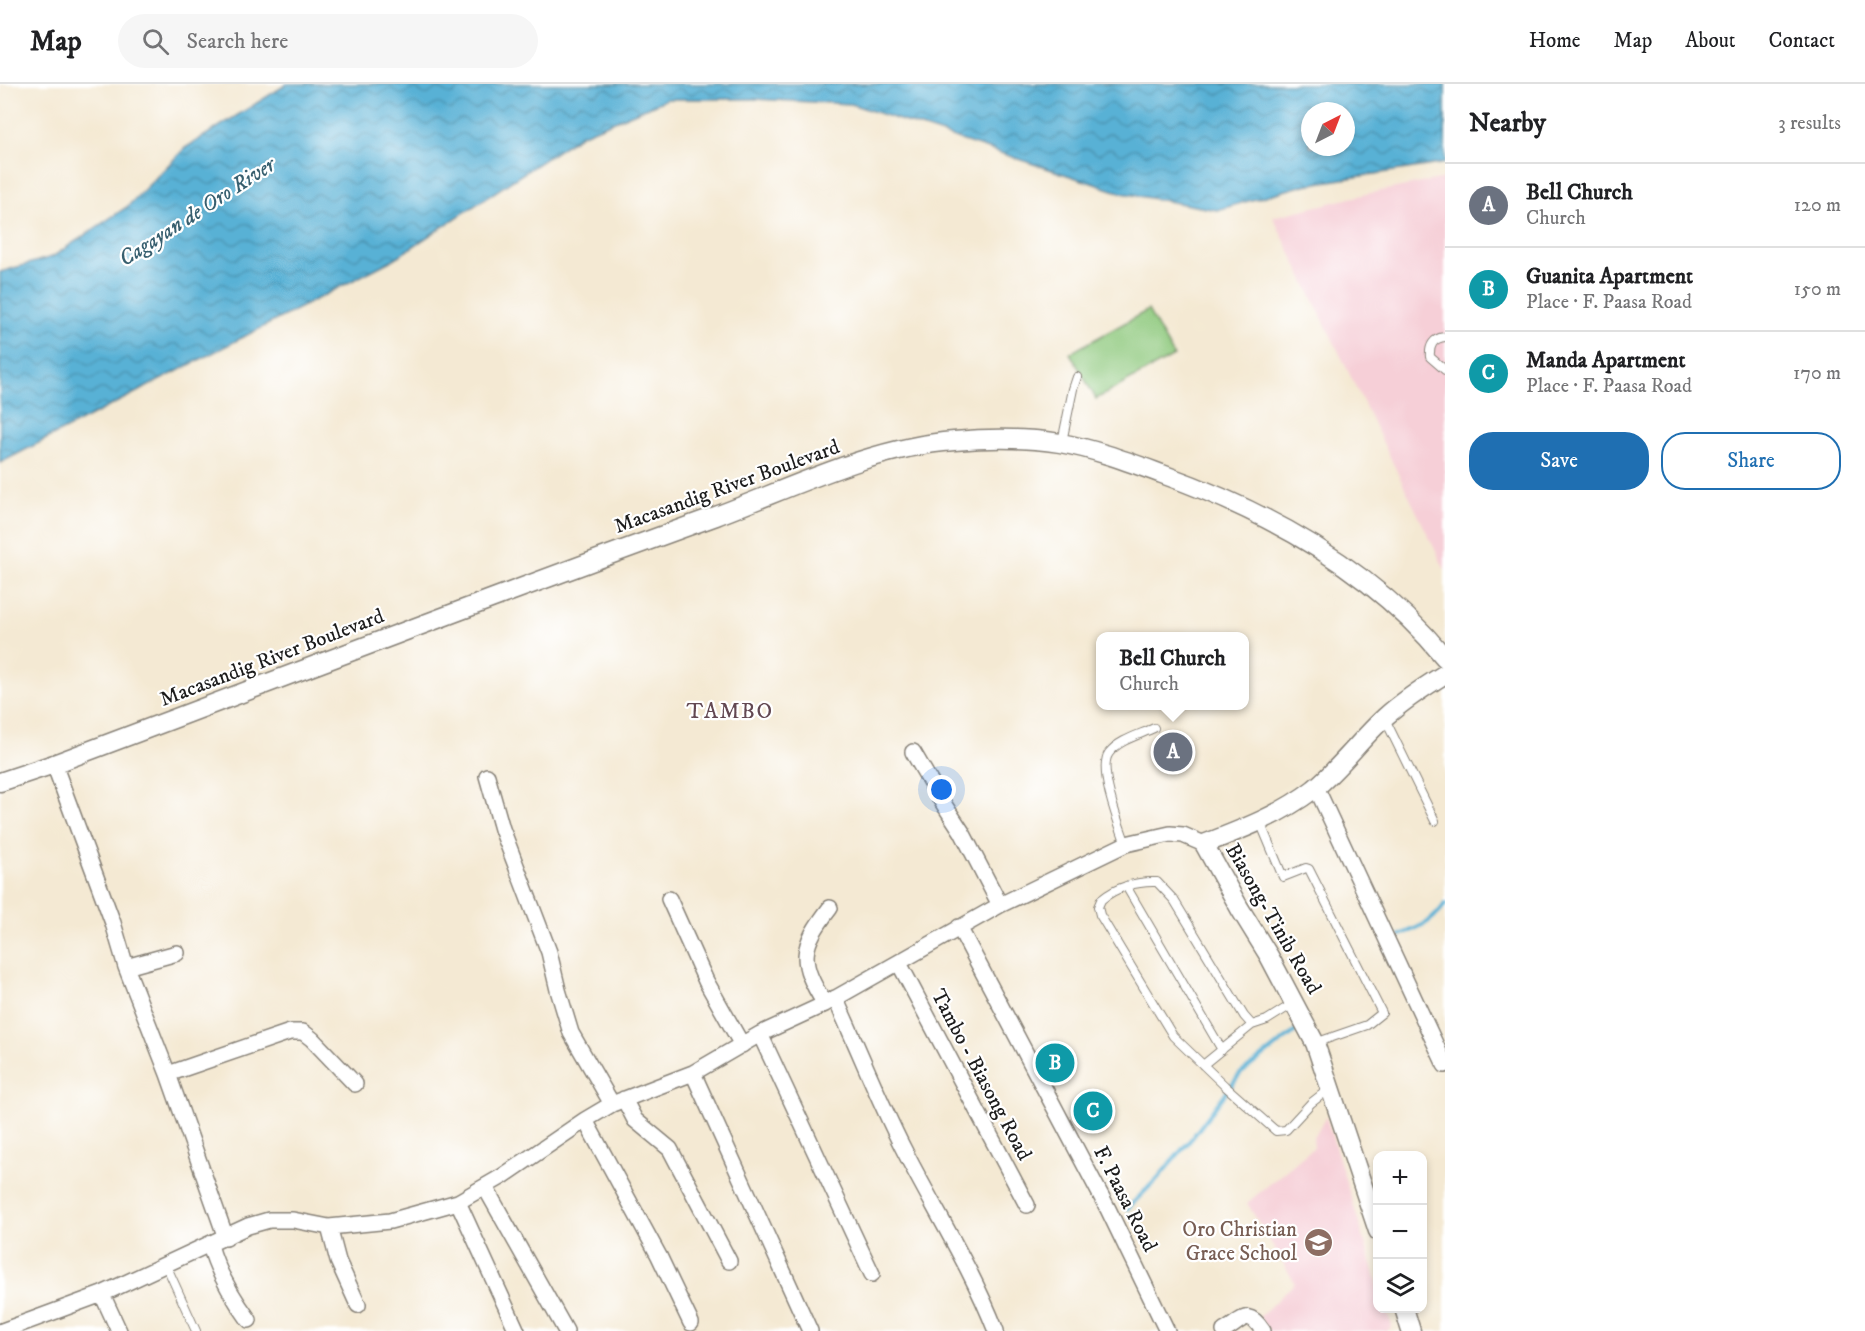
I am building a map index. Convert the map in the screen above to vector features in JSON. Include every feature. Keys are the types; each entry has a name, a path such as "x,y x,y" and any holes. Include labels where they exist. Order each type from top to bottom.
{"street":[{"name":"Macasandig River Boulevard","path":"0,782 54,764 588,562 871,458 914,447 953,441 1039,440 1062,444 1105,454 1184,482 1258,515 1323,550 1395,605 1445,658"},
{"name":"Biasong-Tinib Road","path":"1373,1219 1315,1043 1204,844 1276,815 1316,787 1385,717 1445,674"},
{"path":"913,752 940,800 962,832 1000,905"},
{"path":"54,764 226,1238"},
{"path":"487,776 502,829 549,952 571,1033 618,1102 635,1120 670,1149 729,1261"},
{"path":"1316,787 1445,1065"},
{"path":"2,1331 43,1324 248,1226 269,1220 293,1220 330,1227 390,1221 458,1202 486,1187 585,1120 618,1102 693,1073 760,1034 830,1001 1000,905 1126,844 1170,834 1183,835 1204,844"},
{"path":"669,899 706,981 742,1045"},
{"path":"830,908 809,938 806,950 813,984 830,1001 902,1146 970,1272 996,1331"},
{"name":"F. Paasa Road","path":"959,927 1108,1209 1167,1331"},
{"path":"126,967 177,953"},
{"name":"Tambo - Biasong Road","path":"899,963 1027,1205"},
{"path":"168,1074 290,1032 303,1032 355,1084"},
{"path":"760,1034 872,1274"},
{"path":"693,1073 810,1331"},
{"path":"585,1120 659,1256 691,1323"},
{"path":"486,1187 566,1331"},
{"path":"458,1202 517,1331"},
{"path":"330,1227 338,1260 358,1305"},
{"path":"210,1245 213,1257 239,1307 249,1320"},
{"path":"102,1294 119,1331"},
{"path":"1406,1313 1411,1331"},
{"path":"1224,1331 1245,1318 1251,1317 1263,1331"}],"lane":[{"path":"1445,337 1440,337 1433,342 1429,349 1430,357 1445,370"},
{"path":"1062,444 1077,377"},
{"path":"1385,717 1435,821"},
{"path":"1126,844 1109,792 1106,759 1108,753 1121,743 1154,728"},
{"path":"1260,822 1283,877 1306,868 1309,869 1382,1013 1367,1025 1315,1043"},
{"path":"1252,1025 1244,1016 1174,900 1162,886 1151,882 1126,886 1101,900 1098,907 1100,915 1173,1036 1276,1131 1286,1130 1311,1103 1330,1088"},
{"path":"1126,886 1222,1050"},
{"path":"1203,1065 1252,1025 1267,1020 1294,1003"},
{"path":"166,1265 196,1331"}],"shaded area":[{"path":"1445,178 1445,570 1273,217"},
{"name":"Oro Christian Grace School","path":"1326,1117 1373,1268 1373,1313 1387,1313 1392,1326 1387,1331 1269,1331 1259,1317 1295,1283 1247,1203 1314,1147 1313,1138"}],"green space":[{"path":"1148,310 1174,356 1096,399 1070,353"}],"water":[{"name":"Cagayan de Oro River","path":"287,84 1445,84 1445,163 1304,185 1217,210 1122,193 851,104 754,99 667,99 581,135 394,259 0,463 0,272 52,257 128,206 185,148"}],"waterway":[{"path":"1400,935 1420,927 1445,904"},
{"path":"1127,1209 1157,1179 1192,1138 1240,1074 1297,1030"}],"place":[{"name":"Bell Church","path":"1173,752"},
{"name":"Guanita Apartment","path":"1055,1063"},
{"name":"Manda Apartment","path":"1093,1111"},
{"name":"Oro Christian Grace School","path":"1318,1242"}],"district":[{"name":"TAMBO","path":"730,711"}]}
